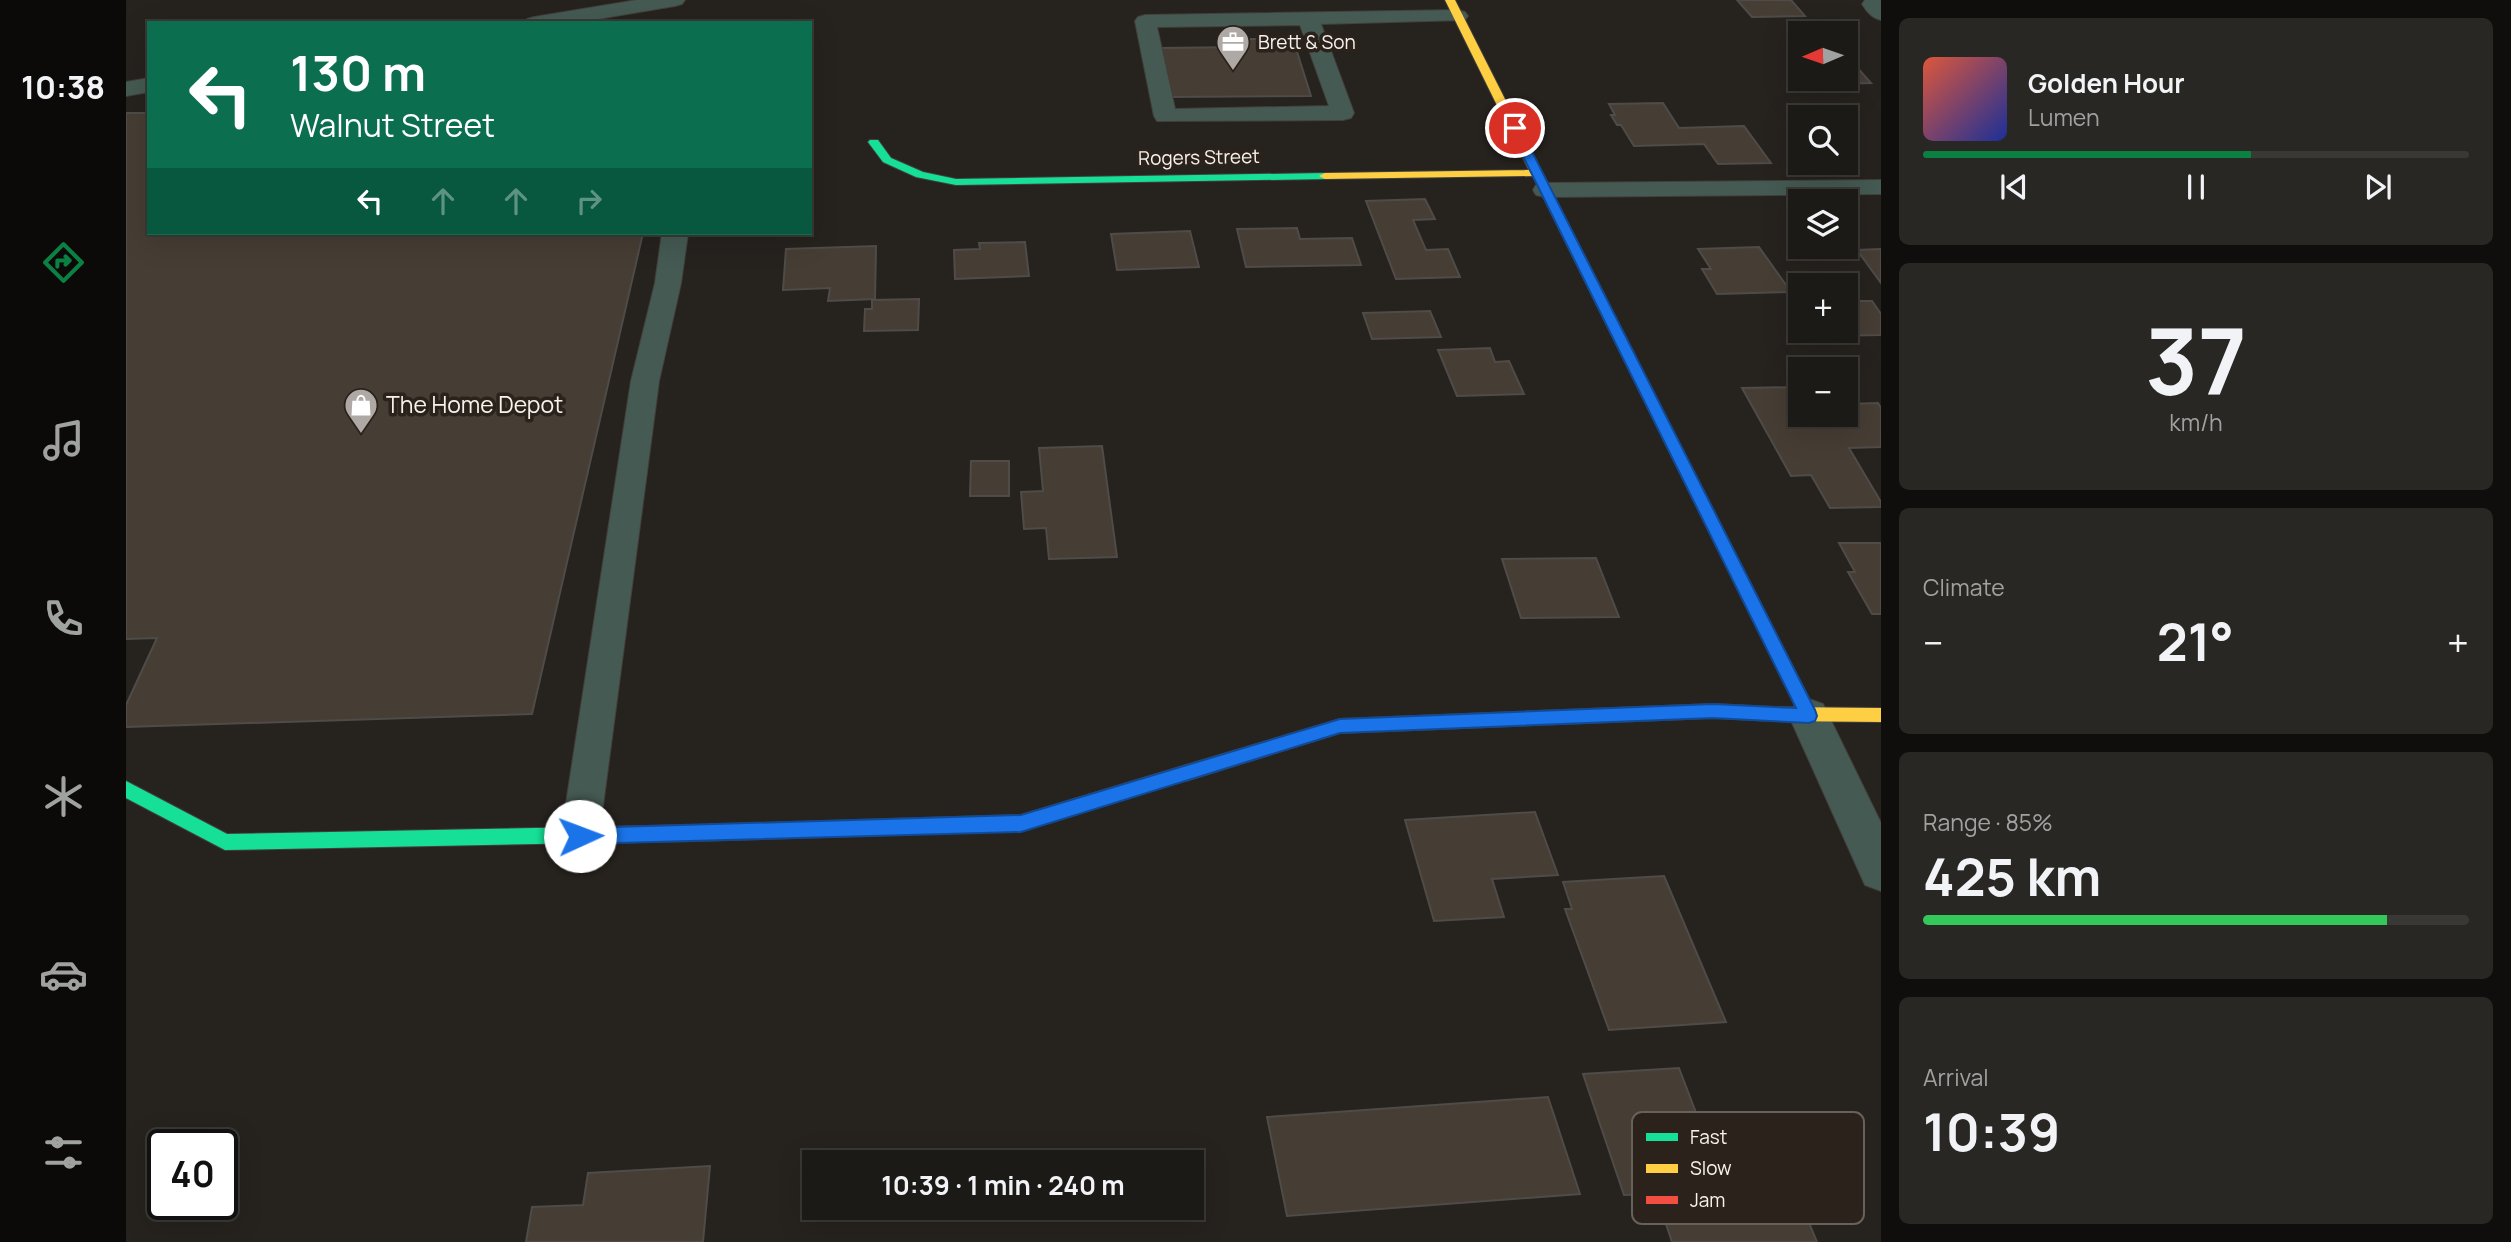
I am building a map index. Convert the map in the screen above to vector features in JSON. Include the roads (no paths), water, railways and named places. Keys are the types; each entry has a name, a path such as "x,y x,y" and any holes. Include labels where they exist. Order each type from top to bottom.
{"street":[{"path":"1454,8 1809,716 1881,870"},
{"name":"Rogers Street","path":"874,142 887,160 920,175 956,182 1542,181"},
{"path":"126,789 225,842 580,836 1021,823 1340,726 1713,711 1809,716 1881,715"}],"lane":[{"path":"546,21 675,0"},
{"path":"682,0 687,21"},
{"path":"1881,4 1872,4 1881,14"},
{"path":"1308,18 1343,113 1165,116 1145,21 1308,18 1454,8"},
{"path":"126,89 147,85"},
{"path":"1542,181 1881,187"},
{"path":"580,836 645,381 668,283 675,235"}],"place":[{"name":"Brett & Son","path":"1233,72"},
{"name":"The Home Depot","path":"361,435"}]}
